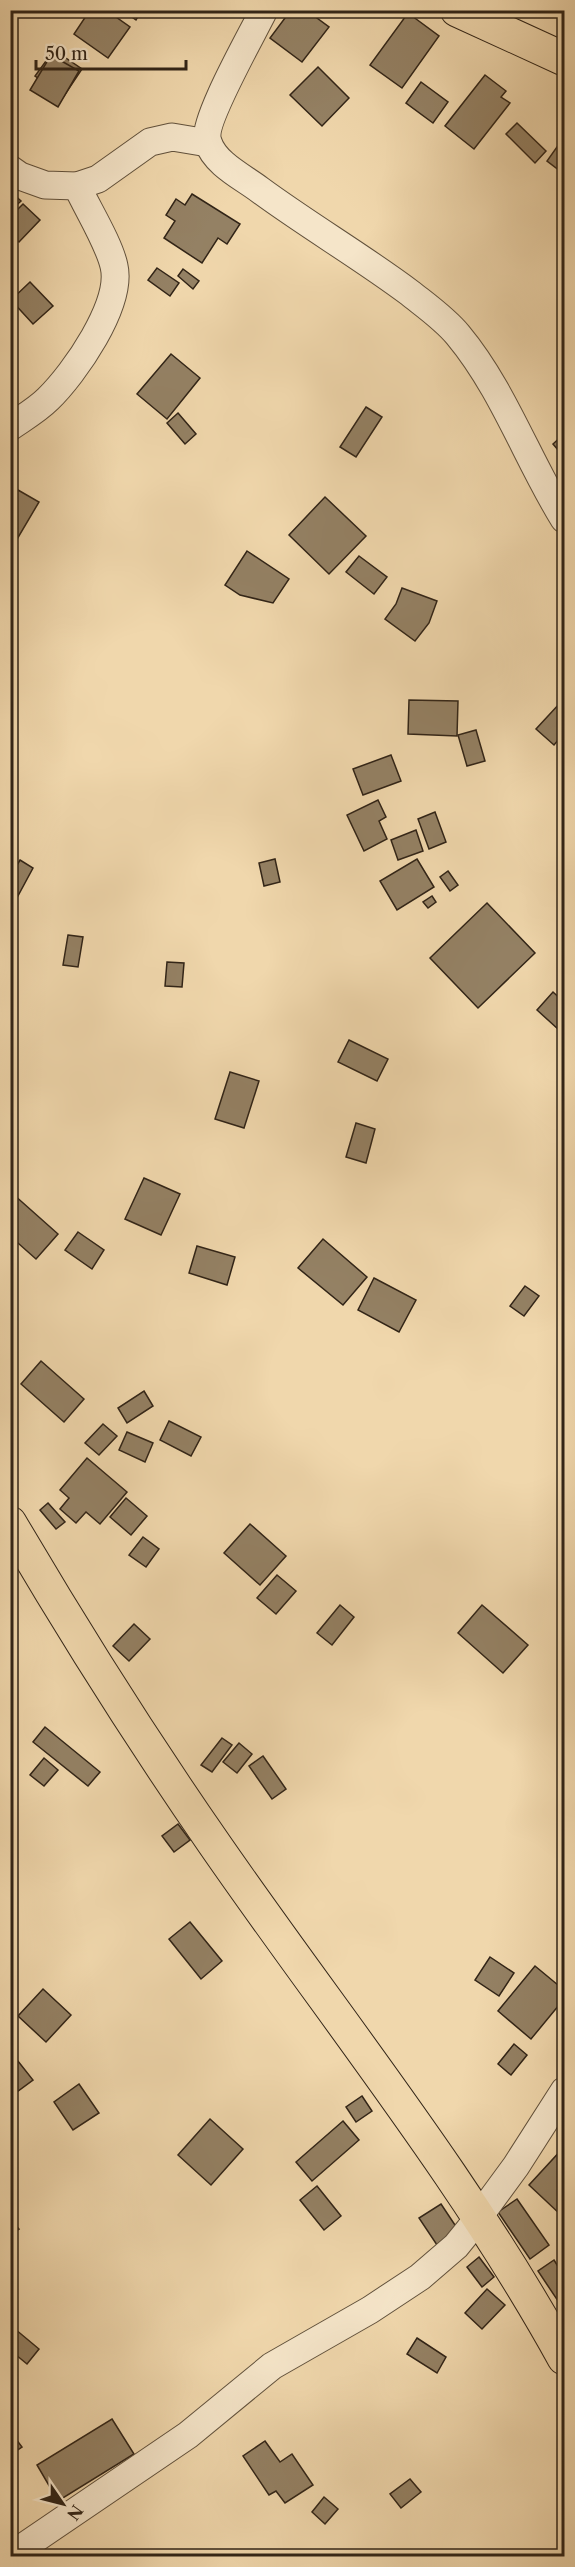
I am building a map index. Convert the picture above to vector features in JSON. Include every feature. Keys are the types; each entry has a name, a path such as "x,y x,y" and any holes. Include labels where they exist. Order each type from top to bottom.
{"main road":[{"path":"459,11 564,59"},
{"path":"10,1523 89,1657 212,1842 479,2214 529,2294 564,2358"}],"street":[{"path":"264,10 214,111 206,132 208,143 220,160 312,228 409,293 457,333 482,368 546,490 564,519"},
{"path":"10,169 20,176 45,185 77,186 98,179 150,142 172,137 208,143"},
{"path":"10,427 46,401 77,363 100,324 113,290 114,265 77,186"},
{"path":"10,2556 188,2435 272,2366 370,2310 420,2277 456,2246 516,2166 564,2091"}],"building":[{"path":"90,10 106,10 130,27 108,58 74,34"},
{"path":"122,10 142,10 136,20"},
{"path":"291,10 306,10 329,27 302,62 270,38"},
{"path":"408,13 439,36 402,88 370,65"},
{"path":"54,50 82,69 64,96 35,76"},
{"path":"51,55 79,71 58,107 30,90"},
{"path":"318,67 349,98 322,126 290,95"},
{"path":"485,75 506,91 501,97 510,103 474,149 445,126"},
{"path":"421,82 448,102 433,123 406,103"},
{"path":"517,123 546,151 535,163 506,134"},
{"path":"564,137 564,174 547,161"},
{"path":"10,191 21,201 10,211"},
{"path":"192,194 240,224 227,244 218,238 202,263 164,238 175,221 166,215 176,199 185,205"},
{"path":"23,204 40,220 19,242 10,234 10,217"},
{"path":"157,268 179,283 170,296 148,280"},
{"path":"183,269 199,281 193,289 178,276"},
{"path":"30,282 53,306 33,324 11,300"},
{"path":"171,354 200,378 167,419 137,394"},
{"path":"366,407 382,417 356,457 340,447"},
{"path":"178,413 196,434 185,444 167,423"},
{"path":"564,434 564,457 553,444"},
{"path":"18,490 39,502 13,546 10,545 10,504"},
{"path":"325,497 366,536 329,574 289,535"},
{"path":"247,551 289,579 273,603 240,595 225,585"},
{"path":"359,556 387,577 374,594 346,572"},
{"path":"402,588 437,601 429,623 415,641 385,619 396,604"},
{"path":"409,700 458,701 457,736 408,734"},
{"path":"560,703 564,707 564,733 554,745 536,729"},
{"path":"476,730 485,761 467,766 458,735"},
{"path":"391,755 401,781 363,795 353,769"},
{"path":"378,800 386,817 379,821 387,839 364,851 347,815"},
{"path":"435,812 446,842 429,849 418,819"},
{"path":"416,830 423,851 398,860 391,840"},
{"path":"275,859 280,882 264,886 259,863"},
{"path":"417,859 434,887 397,910 380,881"},
{"path":"20,860 33,868 13,905 10,904 10,877"},
{"path":"448,871 458,885 450,891 440,877"},
{"path":"432,896 436,902 428,908 423,902"},
{"path":"487,903 535,953 478,1008 430,958"},
{"path":"68,935 83,937 78,967 63,965"},
{"path":"167,962 184,963 182,987 165,986"},
{"path":"553,992 564,1002 564,1024 559,1030 537,1010"},
{"path":"349,1040 388,1059 377,1081 338,1062"},
{"path":"230,1072 259,1081 244,1128 215,1119"},
{"path":"356,1123 375,1129 366,1163 346,1157"},
{"path":"144,1178 180,1194 161,1235 125,1219"},
{"path":"13,1194 58,1234 36,1259 10,1236 10,1196"},
{"path":"78,1232 104,1250 92,1269 65,1250"},
{"path":"323,1239 367,1277 343,1305 298,1268"},
{"path":"197,1246 235,1257 227,1285 189,1273"},
{"path":"374,1278 416,1300 399,1332 358,1310"},
{"path":"525,1286 539,1296 524,1316 510,1306"},
{"path":"41,1361 84,1399 64,1422 21,1384"},
{"path":"144,1391 153,1406 127,1423 118,1408"},
{"path":"169,1421 201,1437 191,1456 160,1440"},
{"path":"103,1424 117,1436 99,1455 85,1443"},
{"path":"127,1432 153,1443 145,1462 119,1450"},
{"path":"87,1458 127,1492 100,1524 86,1512 76,1523 60,1509 69,1498 60,1490"},
{"path":"126,1498 147,1516 131,1535 110,1517"},
{"path":"48,1503 65,1522 56,1529 40,1510"},
{"path":"250,1524 286,1556 260,1585 224,1553"},
{"path":"143,1537 159,1549 146,1567 129,1555"},
{"path":"277,1575 296,1591 276,1614 257,1598"},
{"path":"340,1605 354,1617 332,1645 317,1633"},
{"path":"482,1605 528,1645 503,1673 458,1633"},
{"path":"134,1624 150,1639 129,1661 113,1646"},
{"path":"45,1727 100,1772 88,1786 33,1742"},
{"path":"222,1738 232,1745 212,1772 201,1765"},
{"path":"239,1743 252,1754 237,1773 223,1762"},
{"path":"263,1756 286,1789 272,1799 249,1766"},
{"path":"44,1758 58,1770 44,1786 30,1775"},
{"path":"178,1824 190,1840 174,1852 162,1836"},
{"path":"190,1922 222,1961 201,1979 169,1939"},
{"path":"490,1957 514,1973 499,1996 475,1980"},
{"path":"535,1966 564,1990 564,1999 531,2039 498,2011"},
{"path":"43,1989 71,2015 46,2042 18,2016"},
{"path":"514,2044 527,2055 511,2075 498,2064"},
{"path":"10,2051 33,2080 10,2097"},
{"path":"79,2084 99,2113 73,2130 54,2102"},
{"path":"362,2096 372,2111 356,2122 346,2107"},
{"path":"210,2119 243,2149 211,2185 178,2155"},
{"path":"343,2121 359,2140 312,2181 296,2162"},
{"path":"564,2147 564,2212 561,2215 529,2185"},
{"path":"317,2186 341,2216 324,2230 300,2200"},
{"path":"517,2199 549,2245 530,2259 498,2212"},
{"path":"441,2204 459,2231 437,2245 419,2218"},
{"path":"10,2219 19,2229 10,2235"},
{"path":"479,2257 494,2277 482,2287 467,2267"},
{"path":"554,2260 564,2276 564,2296 558,2301 538,2271"},
{"path":"487,2289 505,2305 482,2329 465,2313"},
{"path":"15,2329 39,2349 27,2364 10,2350 10,2334"},
{"path":"417,2338 446,2357 437,2373 407,2354"},
{"path":"112,2419 134,2454 58,2501 37,2465"},
{"path":"10,2431 22,2447 10,2455"},
{"path":"265,2441 280,2462 292,2454 313,2485 285,2503 276,2491 269,2495 243,2456"},
{"path":"410,2479 421,2492 401,2508 390,2494"},
{"path":"324,2497 338,2509 325,2524 312,2512"}]}
